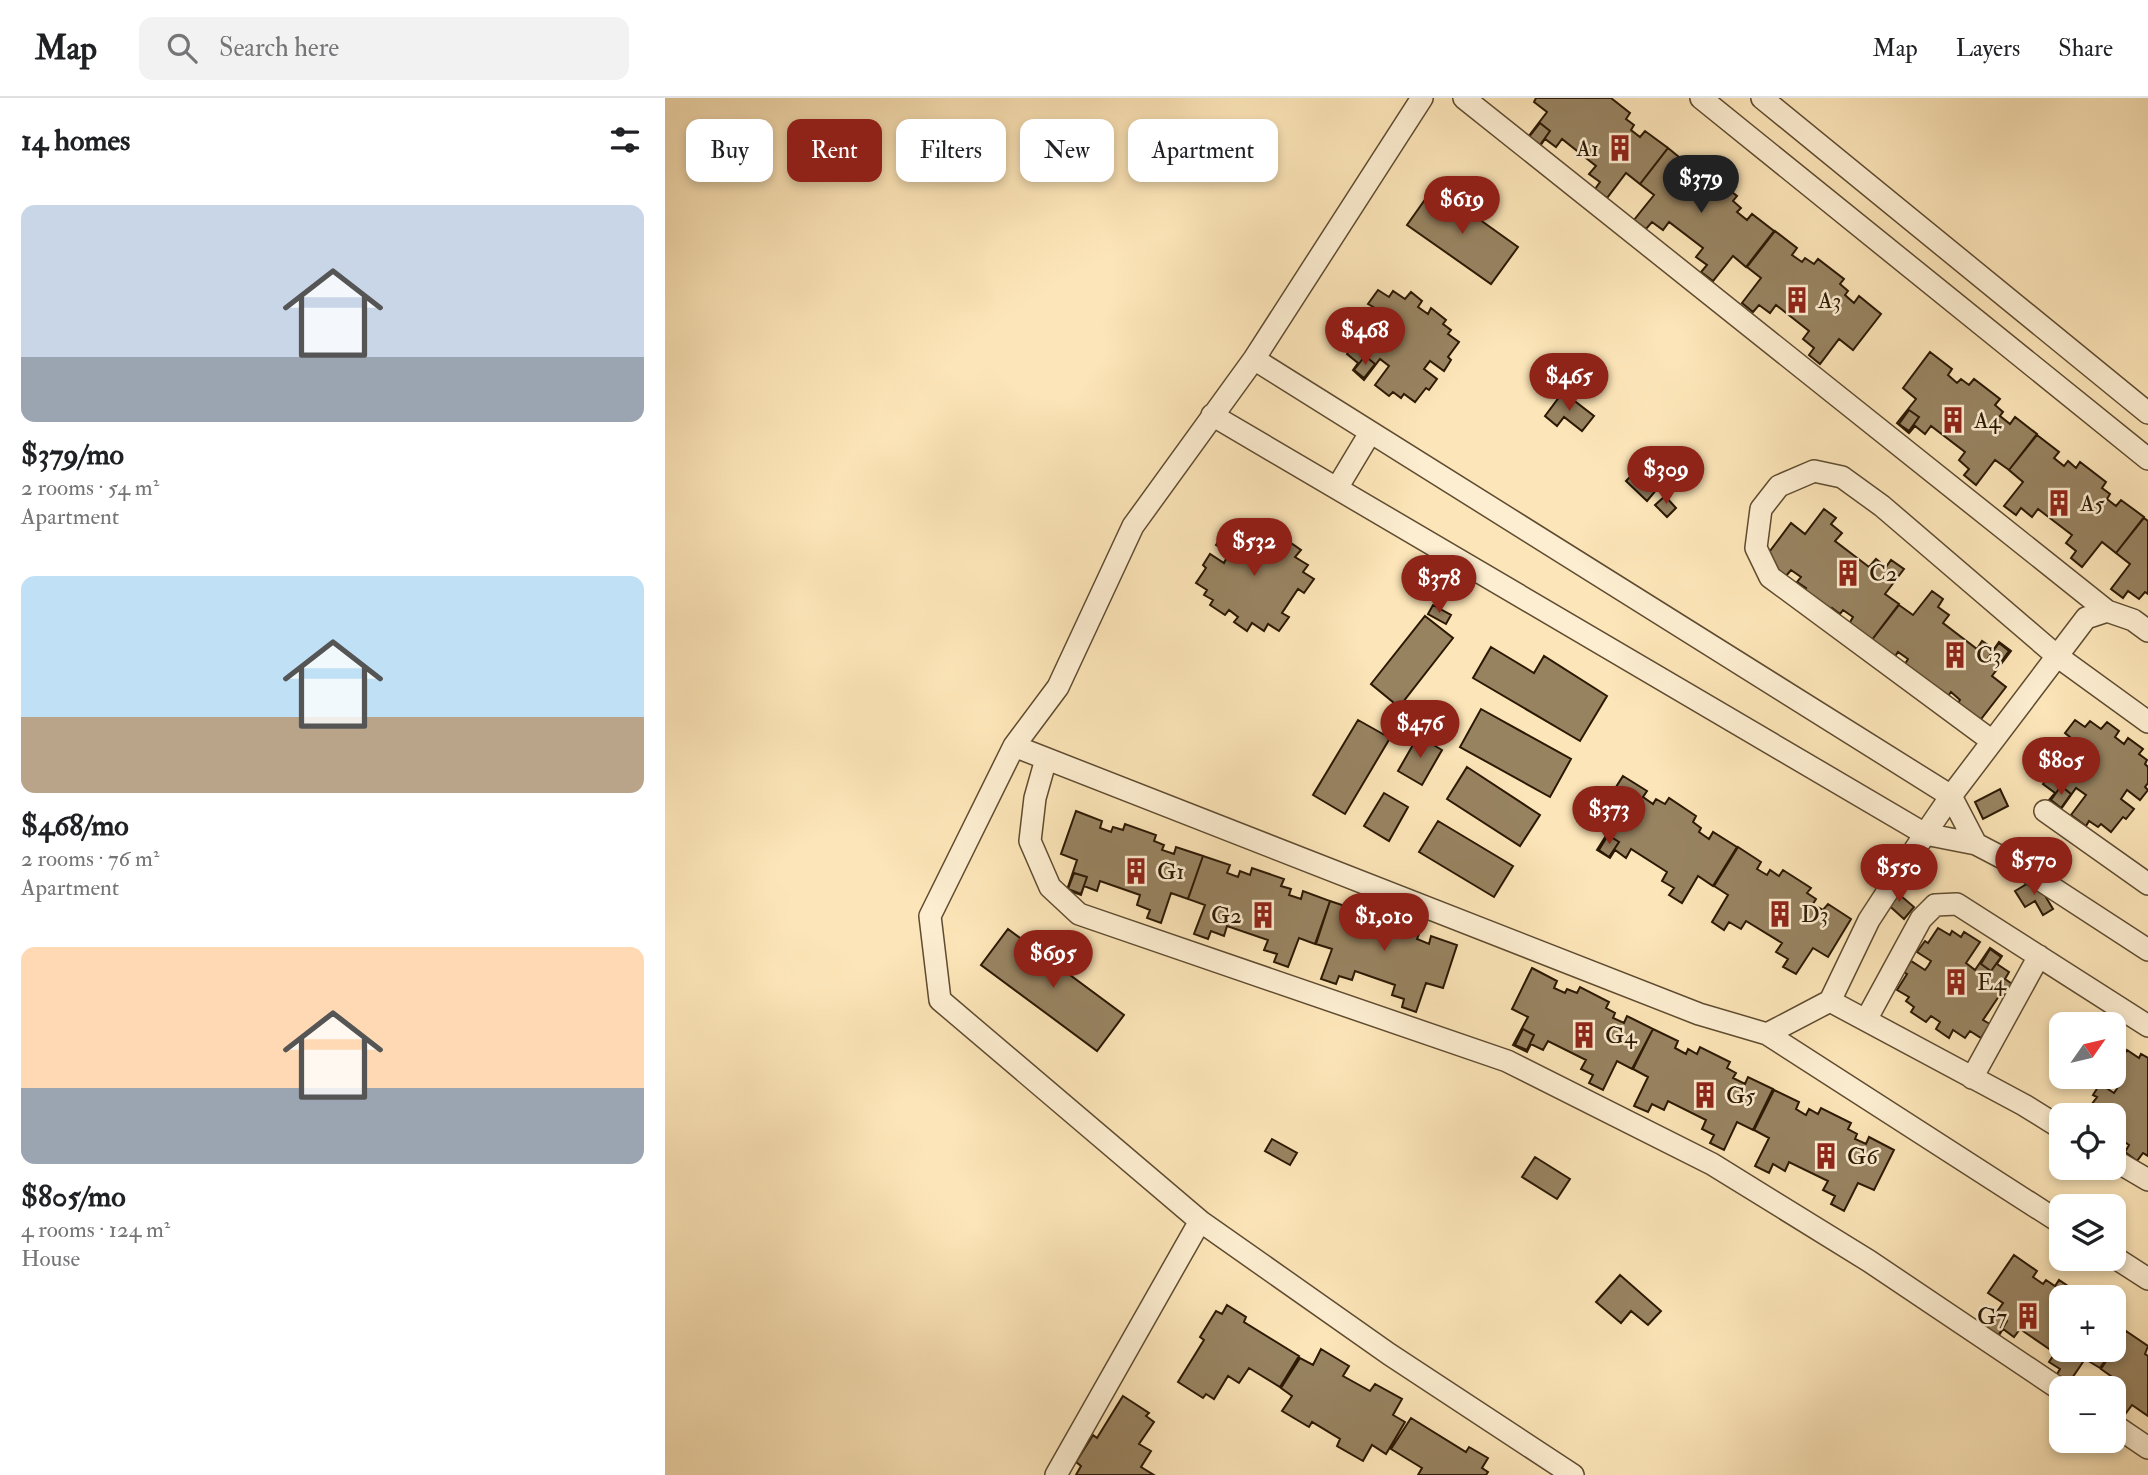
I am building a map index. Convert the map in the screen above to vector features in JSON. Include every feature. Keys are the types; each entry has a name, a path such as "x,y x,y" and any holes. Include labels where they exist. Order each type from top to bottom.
{"street":[{"path":"1422,98 1254,359 1133,526 1058,687 1014,747 930,916 940,1000 1200,1221 1389,1354 1573,1475"},
{"path":"1464,98 2107,611 2133,620 2148,631"},
{"path":"1701,98 2148,459"},
{"path":"1762,98 2148,413"},
{"path":"1254,359 1951,796 1976,844"},
{"path":"1213,415 1925,834 1976,844 2022,868 2148,950"},
{"path":"1337,488 1370,432"},
{"path":"1992,741 1770,576 1756,548 1761,509 1779,486 1814,471 1843,477 1882,506 2057,656 2148,722"},
{"path":"1767,1034 1830,1001 1869,920 1951,796 2086,618 2107,611"},
{"path":"1014,747 1699,1014 1767,1034 2049,1215"},
{"path":"1046,759 1035,798 1030,841 1050,887 1079,914 1507,1061 1712,1164 1869,1261 2049,1382"},
{"path":"2045,811 2148,884"},
{"path":"1866,1020 1921,919 1935,905 1957,904 2148,1026"},
{"path":"1972,1077 2039,956"},
{"path":"1830,1001 2049,1121"},
{"path":"2126,1167 2148,1180"},
{"path":"1056,1475 1200,1221"},
{"path":"2126,1265 2148,1279"},
{"path":"2126,1433 2148,1448"}],"building":[{"name":"A1","path":"1536,98 1611,98 1630,113 1626,119 1634,125 1631,130 1640,137 1645,131 1668,148 1640,184 1626,173 1607,198 1595,189 1600,182 1589,174 1596,166 1562,139 1556,147 1545,139 1540,146 1528,137 1547,112 1534,102"},
{"path":"1540,123 1550,131 1540,145 1529,137"},
{"path":"1668,148 1690,166 1685,172 1695,179 1698,175 1707,181 1711,176 1737,196 1733,201 1741,208 1737,212 1747,220 1752,214 1774,231 1746,267 1733,256 1713,281 1701,272 1707,265 1696,257 1703,248 1669,222 1663,230 1652,222 1646,229 1634,220 1654,195 1640,184"},
{"path":"1434,187 1518,247 1491,284 1407,225"},
{"name":"A3","path":"1775,231 1797,248 1792,255 1802,262 1805,258 1814,264 1818,259 1844,279 1840,284 1848,291 1845,295 1854,303 1859,296 1881,314 1853,350 1839,339 1820,364 1809,355 1814,348 1803,339 1809,331 1776,305 1770,313 1759,305 1753,312 1742,303 1761,278 1747,267"},
{"path":"1378,290 1389,297 1393,291 1405,299 1411,292 1422,301 1418,307 1428,314 1431,308 1446,320 1443,324 1451,330 1448,334 1459,342 1448,357 1451,360 1444,371 1430,361 1424,369 1437,379 1415,402 1404,394 1401,398 1393,392 1389,396 1375,385 1389,366 1380,359 1364,380 1353,370 1358,363 1347,354 1351,348 1341,340 1351,326 1358,331 1375,308 1368,304"},
{"name":"A4","path":"1930,352 1952,369 1948,375 1957,383 1961,379 1969,385 1974,379 2000,399 1995,405 2003,412 2000,416 2010,424 2015,417 2037,434 2009,470 1995,460 1976,485 1964,475 1969,469 1959,460 1965,452 1931,426 1925,434 1915,426 1909,433 1897,423 1916,399 1903,388"},
{"path":"1365,356 1375,364 1364,378 1354,370"},
{"path":"1563,392 1594,416 1582,431 1564,417 1557,426 1545,416"},
{"path":"1909,410 1919,417 1909,431 1899,424"},
{"name":"A5","path":"2037,435 2059,452 2054,458 2064,466 2068,461 2076,468 2080,462 2106,482 2102,488 2110,494 2107,499 2116,506 2121,500 2144,517 2116,553 2102,542 2082,567 2071,558 2076,551 2066,543 2072,535 2038,509 2032,517 2021,508 2016,515 2004,506 2023,482 2009,470"},
{"path":"1637,470 1657,489 1647,501 1626,481"},
{"path":"1665,496 1676,508 1667,517 1655,505"},
{"name":"C2","path":"1824,509 1836,518 1831,524 1842,533 1835,541 1869,567 1876,559 1886,567 1891,560 1904,569 1885,594 1899,604 1871,641 1849,624 1853,617 1843,610 1840,614 1832,608 1828,614 1802,594 1806,588 1797,582 1801,577 1791,570 1786,576 1764,559 1791,523 1805,534"},
{"path":"2144,518 2148,521 2148,594 2145,592 2139,599 2128,591 2123,598 2111,589 2130,564 2116,553"},
{"path":"1237,521 1248,529 1251,525 1260,530 1263,525 1278,536 1264,556 1274,562 1288,541 1301,550 1295,557 1308,565 1303,572 1314,579 1304,593 1298,589 1282,613 1289,617 1279,631 1268,624 1264,631 1252,623 1247,631 1234,622 1238,617 1229,610 1225,615 1210,605 1213,600 1204,595 1207,590 1196,583 1206,568 1203,565 1210,554 1224,563 1229,554 1216,545 1223,534 1226,537"},
{"name":"C3","path":"1932,591 1943,599 1938,607 1949,615 1943,623 1977,649 1982,641 1994,649 1999,642 2011,651 1992,676 2006,687 1978,723 1956,706 1960,700 1951,692 1948,696 1905,664 1908,659 1898,652 1894,658 1871,641 1899,605 1913,615"},
{"path":"1433,605 1451,615 1446,624 1428,614"},
{"path":"1425,616 1453,638 1399,707 1371,684"},
{"path":"1999,643 2009,651 1999,665 1988,658"},
{"path":"1491,647 1534,673 1544,656 1607,696 1580,741 1473,678"},
{"path":"1481,709 1571,759 1550,797 1460,747"},
{"path":"1358,720 1390,738 1345,814 1313,795"},
{"path":"2075,720 2085,727 2090,721 2101,729 2107,722 2119,731 2115,737 2124,744 2128,738 2143,749 2139,754 2147,760 2145,764 2148,767 2148,783 2145,787 2148,790 2140,800 2127,790 2121,799 2134,809 2126,819 2123,817 2111,832 2101,824 2098,827 2089,821 2086,826 2071,815 2086,795 2076,788 2061,809 2049,800 2055,793 2043,784 2048,778 2037,770 2048,756 2054,761 2071,738 2065,733"},
{"path":"1418,736 1442,750 1422,785 1398,771"},
{"path":"1467,767 1540,815 1520,846 1447,799"},
{"path":"1623,776 1647,791 1643,797 1653,804 1656,799 1665,804 1669,798 1696,816 1693,822 1701,828 1699,832 1709,839 1713,832 1737,847 1713,886 1698,876 1682,903 1669,895 1674,888 1662,881 1667,872 1631,849 1626,858 1615,850 1610,858 1597,850 1614,823 1599,814"},
{"path":"2061,786 2071,794 2061,808 2051,800"},
{"path":"2000,789 2008,806 1983,819 1975,802"},
{"path":"1384,793 1408,807 1389,841 1364,826"},
{"name":"G1","path":"1076,811 1102,821 1100,828 1111,832 1113,827 1123,830 1125,824 1156,835 1154,841 1164,845 1162,850 1174,854 1176,847 1203,856 1188,899 1171,893 1161,923 1147,918 1150,910 1137,905 1140,895 1100,881 1097,891 1084,886 1081,895 1067,890 1077,860 1061,854"},
{"path":"1438,821 1513,866 1494,897 1419,852"},
{"path":"1608,835 1619,842 1609,857 1599,850"},
{"name":"D3","path":"1738,847 1761,862 1757,869 1767,875 1770,870 1779,876 1783,870 1811,888 1807,893 1816,899 1813,904 1823,910 1828,904 1851,919 1828,957 1813,948 1796,974 1783,967 1788,959 1776,952 1782,943 1746,921 1741,929 1729,922 1724,930 1712,922 1728,895 1714,886"},
{"name":"G2","path":"1203,856 1230,865 1227,873 1238,877 1240,871 1250,875 1252,868 1284,879 1281,886 1291,889 1289,895 1301,899 1303,891 1330,901 1315,944 1299,938 1288,967 1274,962 1277,954 1264,950 1268,940 1227,926 1224,936 1211,931 1208,939 1194,934 1205,905 1188,899"},
{"path":"1074,873 1087,877 1081,894 1068,889"},
{"path":"2035,879 2053,909 2043,915 2035,901 2025,907 2015,891"},
{"path":"1894,890 1914,907 1904,919 1884,901"},
{"path":"1330,901 1357,910 1354,918 1366,922 1368,916 1378,920 1380,913 1411,924 1409,931 1419,934 1417,939 1429,944 1431,936 1457,945 1443,988 1426,983 1416,1012 1402,1007 1404,999 1392,995 1395,985 1355,971 1352,980 1339,976 1336,984 1321,979 1332,949 1316,944"},
{"name":"E4","path":"1938,928 1950,935 1952,931 1961,937 1964,932 1980,942 1966,963 1975,970 1990,948 2002,956 1997,964 2009,972 2005,979 2015,986 2006,1000 1999,996 1983,1020 1990,1024 1981,1038 1970,1031 1965,1038 1953,1030 1949,1038 1936,1029 1940,1022 1931,1016 1926,1022 1911,1012 1914,1007 1906,1001 1909,997 1897,990 1911,961 1925,970 1928,966 1931,961 1917,952 1925,941 1928,943"},
{"path":"1008,929 1124,1015 1097,1051 981,965"},
{"path":"1990,949 2001,957 1991,971 1981,964"},
{"name":"G4","path":"1532,968 1557,981 1554,988 1565,993 1567,989 1577,993 1580,987 1609,1002 1606,1008 1615,1013 1613,1018 1624,1023 1627,1016 1653,1029 1632,1069 1617,1061 1603,1090 1589,1083 1593,1075 1581,1069 1586,1060 1548,1041 1543,1050 1531,1044 1527,1052 1513,1045 1528,1017 1512,1009"},
{"path":"1523,1029 1534,1035 1527,1050 1515,1045"},
{"name":"G5","path":"1653,1029 1678,1041 1675,1048 1686,1054 1688,1049 1697,1054 1700,1047 1730,1062 1727,1068 1736,1073 1733,1078 1745,1084 1748,1077 1773,1089 1753,1130 1737,1122 1724,1150 1710,1143 1714,1135 1702,1129 1706,1120 1668,1101 1664,1110 1652,1104 1648,1112 1634,1106 1648,1077 1633,1069"},
{"path":"2126,1052 2139,1058 2141,1054 2148,1058 2148,1156 2143,1153 2137,1161 2126,1153 2129,1145 2126,1143 2126,1103 2093,1103 2097,1097 2093,1095 2097,1089 2108,1089 2114,1093 2117,1089 2126,1089"},
{"name":"G6","path":"1774,1090 1799,1102 1796,1109 1806,1115 1809,1109 1818,1114 1821,1108 1851,1123 1848,1129 1857,1134 1855,1139 1866,1144 1869,1137 1894,1150 1874,1190 1858,1183 1844,1211 1831,1204 1835,1196 1823,1190 1828,1181 1789,1162 1785,1171 1773,1164 1769,1173 1755,1166 1769,1138 1754,1130"},
{"path":"1272,1139 1297,1153 1290,1165 1265,1151"},
{"path":"1535,1157 1570,1179 1557,1199 1522,1177"},
{"name":"G7","path":"2014,1255 2037,1271 2033,1277 2043,1284 2046,1280 2054,1285 2049,1285 2049,1349 2020,1329 2014,1337 2003,1329 1998,1337 1985,1329 2003,1303 1988,1293"},
{"path":"1620,1275 1661,1311 1648,1325 1631,1311 1621,1323 1596,1302"},
{"path":"1227,1305 1246,1317 1244,1322 1299,1356 1280,1387 1249,1368 1239,1383 1228,1376 1214,1399 1206,1394 1203,1398 1178,1382 1204,1340 1200,1337 1216,1311 1222,1314"},
{"path":"1996,1314 2007,1321 1998,1336 1987,1329"},
{"path":"2126,1331 2148,1346 2145,1354 2148,1356 2148,1416 2132,1405 2126,1413 2126,1376 2111,1376 2101,1369 2106,1362 2126,1362"},
{"path":"1321,1349 1349,1366 1343,1376 1370,1391 1375,1384 1402,1399 1393,1415 1405,1422 1386,1454 1372,1445 1363,1461 1337,1446 1340,1439 1312,1422 1309,1427 1282,1411 1292,1396 1281,1388 1300,1358 1313,1365"},
{"name":"G7","path":"2049,1362 2083,1362 2073,1376 2056,1376 2060,1369"},
{"name":"G7","path":"2090,1362 2104,1362 2100,1368"},
{"path":"1123,1396 1149,1413 1146,1416 1154,1422 1139,1444 1151,1451 1141,1467 1154,1475 1076,1475 1081,1466 1076,1462 1093,1435 1097,1438"},
{"path":"1411,1418 1466,1452 1469,1447 1488,1458 1482,1468 1488,1472 1486,1475 1418,1475 1422,1468 1391,1449"}],"place":[{"name":"A1","path":"1620,148"},
{"name":"A3","path":"1797,300"},
{"name":"A4","path":"1953,420"},
{"name":"A5","path":"2059,503"},
{"name":"C2","path":"1848,573"},
{"name":"C3","path":"1955,655"},
{"name":"G1","path":"1136,871"},
{"name":"D3","path":"1780,914"},
{"name":"G2","path":"1263,915"},
{"name":"E4","path":"1956,982"},
{"name":"G4","path":"1584,1035"},
{"name":"G5","path":"1705,1095"},
{"name":"G6","path":"1826,1156"},
{"name":"G7","path":"2028,1316"}]}
